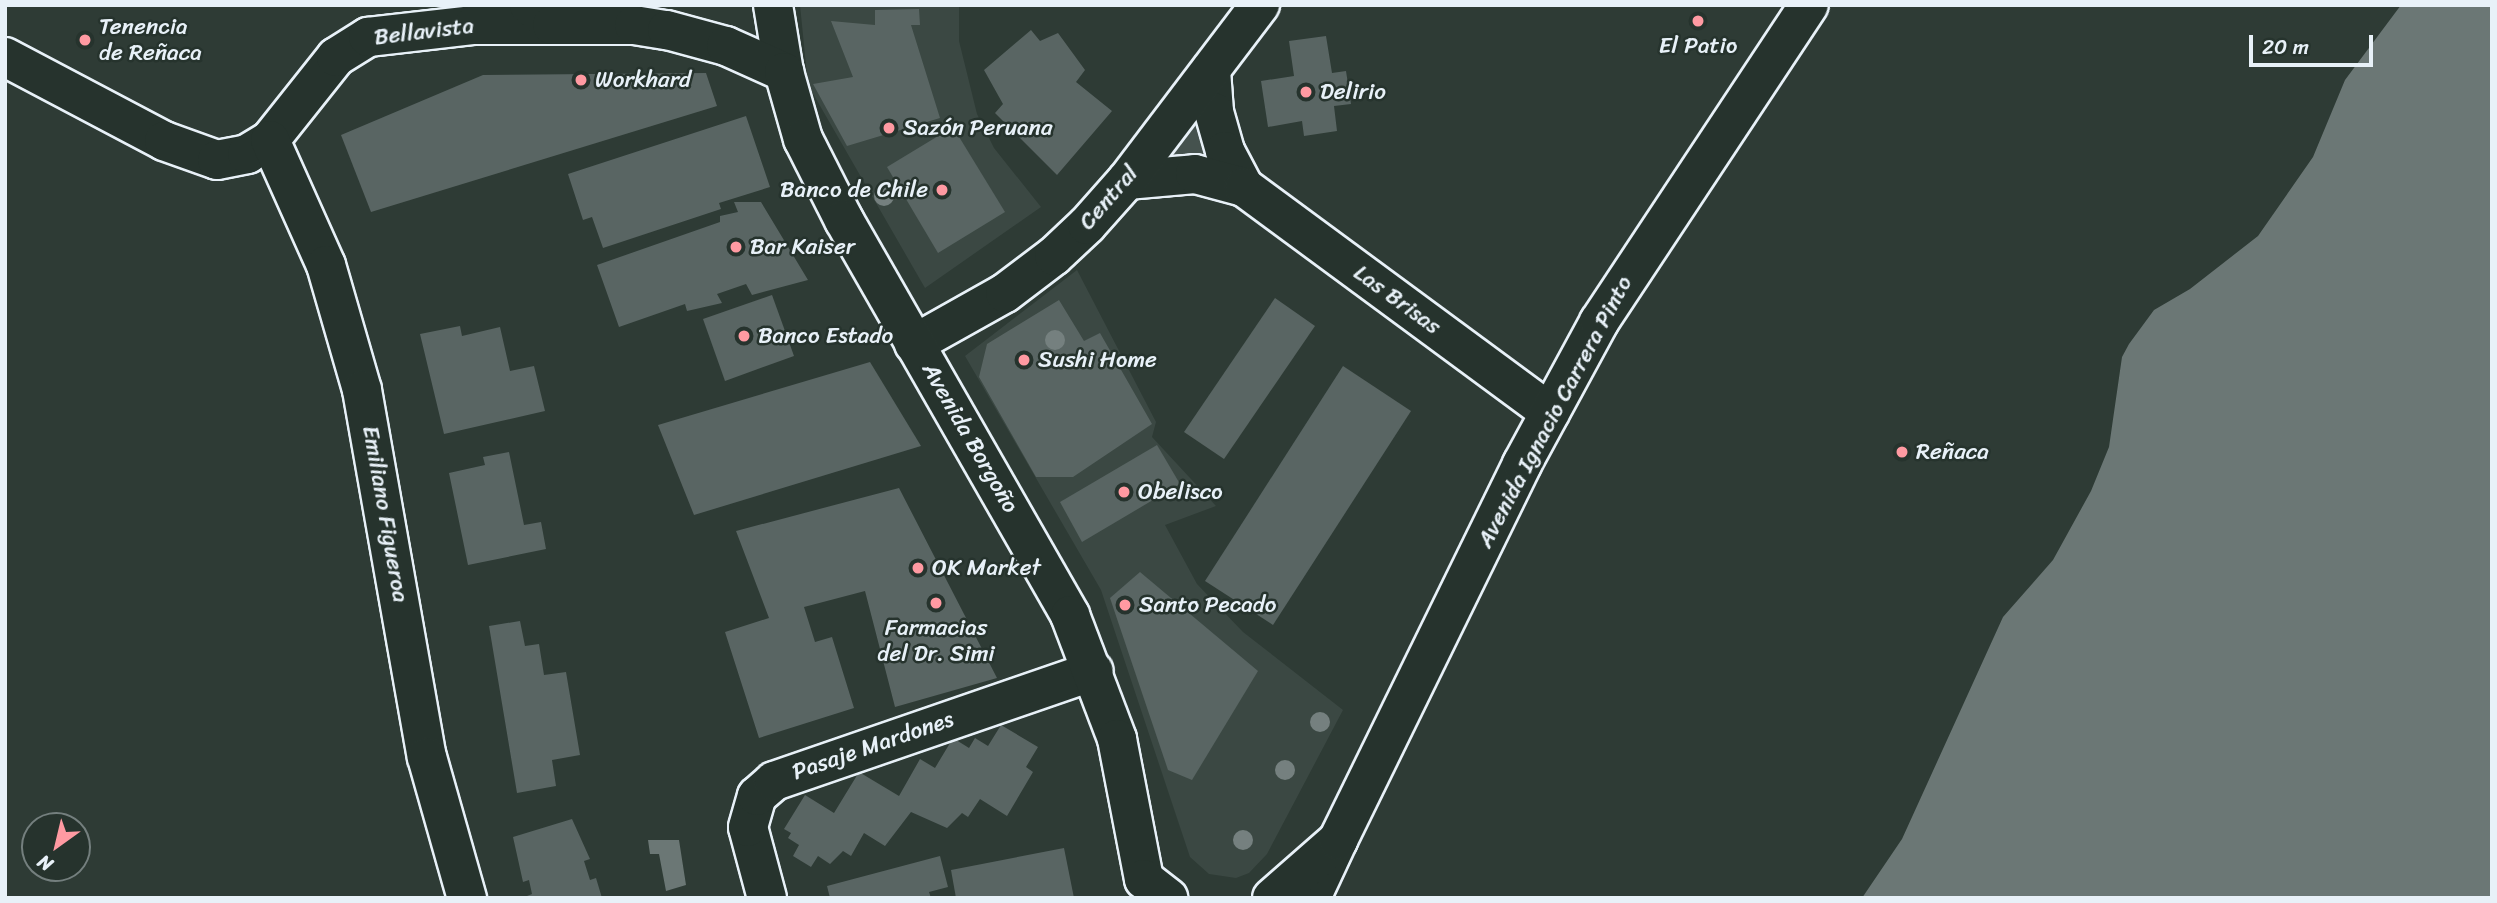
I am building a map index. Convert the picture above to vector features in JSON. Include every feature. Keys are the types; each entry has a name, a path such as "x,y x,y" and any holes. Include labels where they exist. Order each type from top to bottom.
{"street":[{"name":"Avenida Borgoño","path":"773,5 784,72 803,139 915,344 1042,562 1094,671 1128,785 1152,892"},
{"name":"Central","path":"915,344 1005,293 1054,256 1127,180 1260,5"},
{"name":"Avenida Ignacio Carrera Pinto","path":"1338,840 1550,413 1599,322 1653,236 1809,5"},
{"name":"Bellavista","path":"5,57 190,153 232,159 270,140 336,57 368,37 540,15 667,30 726,46 784,72"},
{"name":"Las Brisas","path":"1211,70 1214,112 1224,151 1244,187"},
{"name":"Emiliano Figueroa","path":"270,140 326,265 362,390 427,757 467,898"},
{"name":"Las Brisas","path":"1127,180 1195,174 1244,187 1550,413"},
{"name":"Pasaje Mardones","path":"767,898 748,827 757,796 774,781 1094,671"},
{"path":"1272,898 1338,840"},
{"path":"1311,898 1338,840"}],"shaded area":[{"path":"800,5 959,5 959,41 977,114 994,148 1041,207 925,288 808,85"},
{"path":"2401,5 2492,5 2492,898 1862,898 1902,839 2003,617 2053,560 2091,491 2109,447 2122,357 2129,344 2154,310 2190,289 2258,236 2313,157 2345,80"},
{"path":"1201,114 1221,168 1164,160"},
{"path":"1077,270 1156,422 1152,437 1216,506 1165,525 1197,584 1243,632 1343,710 1267,854 1249,873 1236,878 1209,874 1190,857 1101,590 965,356"},
{"path":"648,840 679,840 686,885 666,891 659,854 650,854"}],"building":[{"path":"919,9 920,25 911,25 940,118 847,146 813,84 853,77 831,21 875,25 875,10"},
{"path":"1031,30 1040,41 1058,33 1085,70 1076,82 1112,111 1057,175 995,113 1003,104 984,70"},
{"name":"Delirio","path":"1326,36 1332,73 1346,71 1351,104 1334,106 1337,131 1304,136 1302,121 1268,127 1261,81 1294,76 1289,41"},
{"path":"706,73 717,106 371,212 341,135 483,75"},
{"path":"746,116 770,187 719,203 721,209 603,248 592,217 583,220 568,174"},
{"path":"953,127 1005,212 938,253 887,167"},
{"path":"734,202 761,202 808,280 752,295 746,284 717,294 722,303 687,311 685,304 619,327 597,265 720,222 720,216 738,212"},
{"path":"772,295 794,356 725,381 703,319"},
{"path":"1275,298 1315,326 1224,459 1184,432"},
{"path":"1059,300 1084,341 1100,333 1152,424 1073,477 1036,477 979,377 987,344"},
{"path":"460,326 462,336 500,327 510,371 534,366 545,411 444,434 420,334"},
{"path":"870,362 921,446 694,515 658,425"},
{"path":"1343,366 1411,411 1273,625 1205,581"},
{"path":"1157,445 1180,484 1082,542 1060,502"},
{"path":"509,452 524,525 541,522 546,549 468,565 449,473 485,465 483,457"},
{"path":"899,488 997,678 895,707 865,591 804,607 815,642 832,637 854,708 759,738 725,632 769,618 736,531"},
{"path":"1140,572 1258,671 1192,780 1168,770 1110,598"},
{"path":"520,621 525,646 539,644 544,675 566,672 580,755 552,760 556,786 517,793 489,626"},
{"path":"1001,725 1038,747 1026,767 1033,772 1007,816 980,799 968,817 962,813 947,828 911,812 885,846 864,833 851,856 843,851 830,864 818,856 811,867 793,856 799,845 788,838 791,833 784,829 805,795 834,813 859,772 899,796 920,759 935,768 953,738 969,748 975,738 988,746"},
{"path":"572,819 590,859 584,861 590,880 596,878 602,898 522,898 532,894 529,880 523,882 513,837"},
{"path":"1064,848 1074,898 956,898 951,870"},
{"path":"940,856 948,887 929,892 931,898 830,898 827,886"}],"place":[{"name":"El Patio","path":"1698,21"},
{"name":"Tenencia de Reñaca","path":"85,40"},
{"name":"Workhard","path":"581,80"},
{"name":"Delirio","path":"1306,92"},
{"name":"Sazón Peruana","path":"889,128"},
{"name":"Banco de Chile","path":"942,190"},
{"name":"Bar Kaiser","path":"736,247"},
{"name":"Banco Estado","path":"744,336"},
{"name":"Sushi Home","path":"1024,360"},
{"name":"Reñaca","path":"1902,452"},
{"name":"Obelisco","path":"1124,492"},
{"name":"OK Market","path":"918,568"},
{"name":"Farmacias del Dr. Simi","path":"936,603"},
{"name":"Santo Pecado","path":"1125,605"}]}
